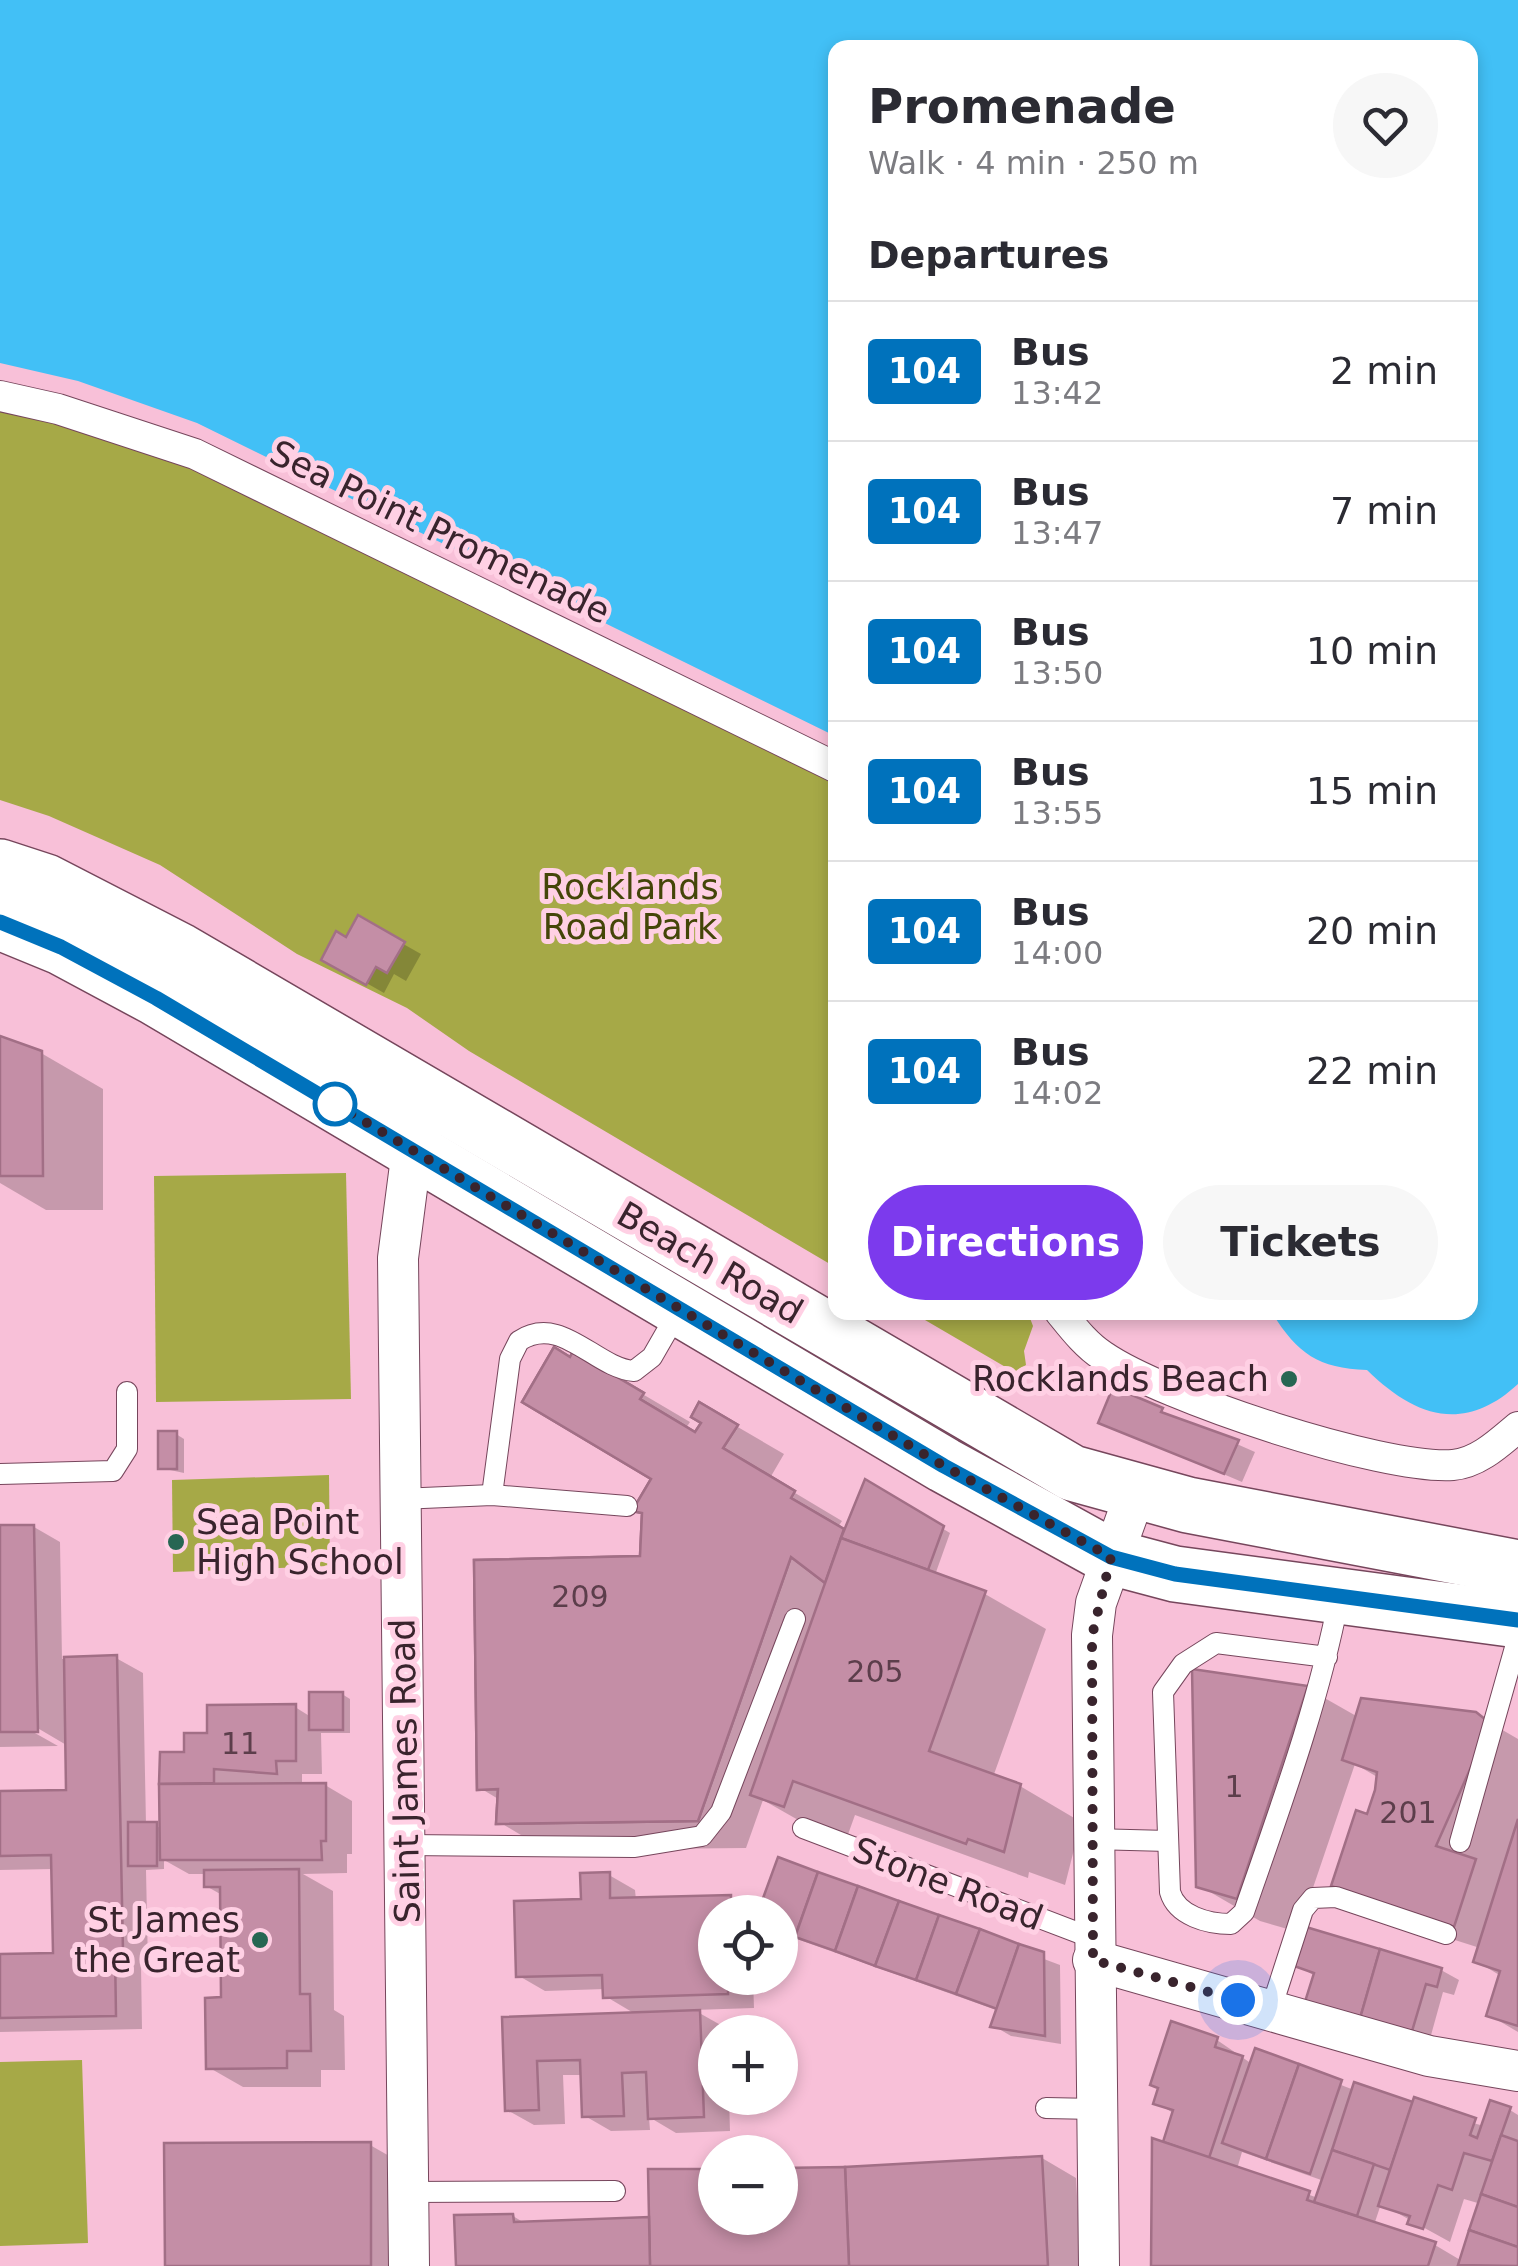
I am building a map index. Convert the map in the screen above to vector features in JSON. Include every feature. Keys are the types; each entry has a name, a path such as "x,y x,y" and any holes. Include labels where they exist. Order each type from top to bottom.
{"main road":[{"name":"Beach Road","path":"0,866 46,882 168,975 424,1127 1072,1473 1136,1494 1518,1568"},
{"name":"Beach Road","path":"0,922 61,947 168,975"},
{"name":"Beach Road","path":"424,1127 680,1309 944,1466 1111,1557 1175,1574 1518,1620"}],"street":[{"name":"Sea Point Promenade","path":"0,396 58,408 196,454 828,765"},
{"name":"Saint James Road","path":"409,2266 398,1258 424,1127"},
{"path":"1068,1320 1102,1356 1189,1399 1416,1464 1456,1465 1486,1454 1518,1427"},
{"path":"1099,2266 1092,1636 1111,1557 1136,1494"},
{"name":"Stone Road","path":"1093,1949 1271,2009 1429,2056 1518,2071"}],"lane":[{"path":"492,1495 510,1359 519,1341 544,1333 584,1344 624,1370 634,1371 652,1357 680,1309"},
{"path":"0,1474 113,1471 127,1449 126,1392"},
{"path":"400,1499 492,1495 627,1506"},
{"path":"1328,1657 1216,1643 1171,1676 1161,1710 1170,1892 1180,1910 1222,1924 1239,1920 1313,1713 1328,1657 1340,1596"},
{"path":"406,1845 635,1847 702,1836 721,1812 794,1619"},
{"path":"1460,1842 1518,1637"},
{"name":"Stone Road","path":"803,1828 1093,1949"},
{"path":"1092,1839 1168,1841"},
{"path":"1271,2009 1302,1910 1313,1898 1336,1898 1446,1934"},
{"path":"1046,2108 1096,2110"},
{"path":"409,2192 615,2190"}],"green space":[{"name":"Rocklands Road Park","path":"0,411 67,425 194,470 828,776 828,1263 469,1051 407,1008 297,954 160,865 49,816 0,800"},
{"path":"346,1173 351,1399 156,1402 154,1176"},
{"path":"925,1320 1031,1320 1033,1326 1024,1351 1026,1365 1014,1372"},
{"path":"329,1475 330,1566 173,1572 172,1480"},
{"path":"82,2060 88,2243 0,2246 0,2062"}],"water":[{"path":"0,0 1518,0 1518,1384 1478,1410 1440,1413 1403,1399 1367,1370 1335,1366 1311,1356 1277,1320 1478,1320 1478,40 828,40 828,733 197,423 78,381 0,363"}],"building":[{"path":"358,915 405,942 387,973 376,967 366,985 321,960 336,931 346,937"},
{"path":"0,1036 42,1051 43,1176 0,1176"},
{"path":"554,1347 570,1357 573,1351 644,1393 640,1399 695,1432 701,1423 691,1417 699,1402 738,1425 723,1448 795,1491 791,1498 844,1529 825,1583 791,1557 698,1821 496,1824 498,1789 477,1790 474,1560 640,1556 642,1513 632,1511 651,1479 522,1402","holes":["692,1506 762,1549 753,1568 741,1565 727,1609 685,1610 687,1547 676,1547 680,1528"]},
{"path":"554,1347 570,1357 573,1351 644,1393 640,1399 695,1432 701,1423 691,1417 699,1402 738,1425 723,1448 795,1491 791,1498 844,1529 825,1583 791,1557 698,1821 496,1824 498,1789 477,1790 474,1560 640,1556 642,1513 632,1511 651,1479 522,1402"},
{"path":"1113,1387 1163,1408 1161,1412 1239,1440 1224,1474 1098,1423"},
{"path":"158,1431 177,1431 177,1469 158,1469"},
{"path":"865,1479 944,1526 928,1570 841,1538"},
{"path":"0,1525 34,1525 38,1732 0,1732"},
{"path":"841,1538 986,1591 929,1751 1021,1784 1004,1852 968,1839 966,1844 793,1781 784,1807 750,1795"},
{"path":"117,1655 123,1951 115,1951 116,2016 0,2018 0,1954 53,1953 51,1855 0,1856 0,1791 66,1790 64,1657"},
{"path":"1192,1669 1308,1686 1237,1899 1196,1887"},
{"path":"309,1692 343,1692 343,1730 309,1730"},
{"path":"1361,1698 1476,1712 1486,1720 1487,1731 1436,1846 1476,1859 1454,1927 1331,1886 1356,1810 1367,1814 1375,1790 1377,1772 1342,1760"},
{"path":"296,1704 296,1761 276,1761 277,1774 214,1769 214,1783 159,1784 160,1752 184,1752 184,1733 207,1733 207,1705"},
{"path":"326,1783 326,1841 321,1841 322,1860 160,1860 159,1784"},
{"path":"1518,1819 1518,2026 1486,2016 1500,1971 1473,1962"},
{"path":"128,1822 157,1822 157,1866 128,1866"},
{"path":"778,1857 818,1872 798,1929 798,1895 764,1895"},
{"name":"St James the Great","path":"299,1869 300,1994 310,1994 311,2051 287,2051 287,2068 206,2069 205,1998 221,1997 220,1887 204,1887 204,1870"},
{"path":"610,1872 610,1898 698,1896 698,1995 603,1998 602,1975 516,1977 514,1901 581,1899 580,1873"},
{"path":"818,1872 858,1886 835,1951 798,1938"},
{"path":"858,1886 899,1901 875,1966 835,1951"},
{"path":"899,1901 939,1915 916,1980 875,1966"},
{"path":"939,1915 980,1929 956,1994 916,1980"},
{"path":"1306,1927 1380,1949 1359,2022 1304,2005 1314,1973 1294,1966"},
{"path":"980,1929 1019,1944 997,2009 956,1994"},
{"path":"1019,1944 1044,1952 1045,2036 990,2027"},
{"path":"1380,1949 1442,1968 1437,1987 1426,1984 1410,2038 1359,2022"},
{"path":"700,2010 698,2115 704,2117 648,2119 646,2072 622,2073 624,2116 582,2117 580,2060 537,2061 539,2110 505,2111 502,2017"},
{"path":"1171,2021 1218,2037 1215,2047 1243,2056 1209,2158 1163,2142 1173,2110 1153,2104 1158,2088 1150,2085"},
{"path":"1255,2048 1299,2064 1266,2159 1222,2143"},
{"path":"1299,2064 1342,2080 1310,2174 1266,2159"},
{"path":"1354,2082 1413,2102 1390,2170 1332,2150"},
{"path":"1414,2097 1476,2118 1470,2135 1477,2138 1490,2100 1511,2107 1492,2161 1464,2153 1452,2190 1438,2185 1423,2229 1407,2224 1410,2216 1378,2206"},
{"path":"1501,2135 1518,2141 1518,2207 1481,2194"},
{"path":"1152,2138 1310,2191 1307,2200 1436,2242 1428,2266 1151,2266"},
{"path":"371,2142 371,2266 165,2266 164,2143"},
{"path":"1332,2150 1374,2164 1357,2216 1314,2202"},
{"path":"1042,2156 1048,2266 849,2266 845,2167"},
{"path":"845,2167 849,2266 650,2266 648,2169 698,2169 698,2235 798,2235 798,2168"},
{"path":"1481,2194 1518,2207 1518,2247 1469,2230"},
{"path":"513,2214 514,2222 649,2217 650,2266 456,2266 454,2215"},
{"path":"1469,2230 1518,2247 1518,2266 1458,2265"}],"bus line":[{"name":"104","path":"0,922 61,947 156,998 944,1466 1111,1557 1175,1574 1518,1620"}],"place":[{"name":"Rocklands Beach","path":"1289,1379"},
{"name":"Sea Point High School","path":"176,1542"},
{"name":"St James the Great","path":"260,1940"}],"route":[{"path":"335,1104 320,1095 944,1466 1111,1557 1096,1603 1092,1636 1093,1960 1238,2000"}]}
